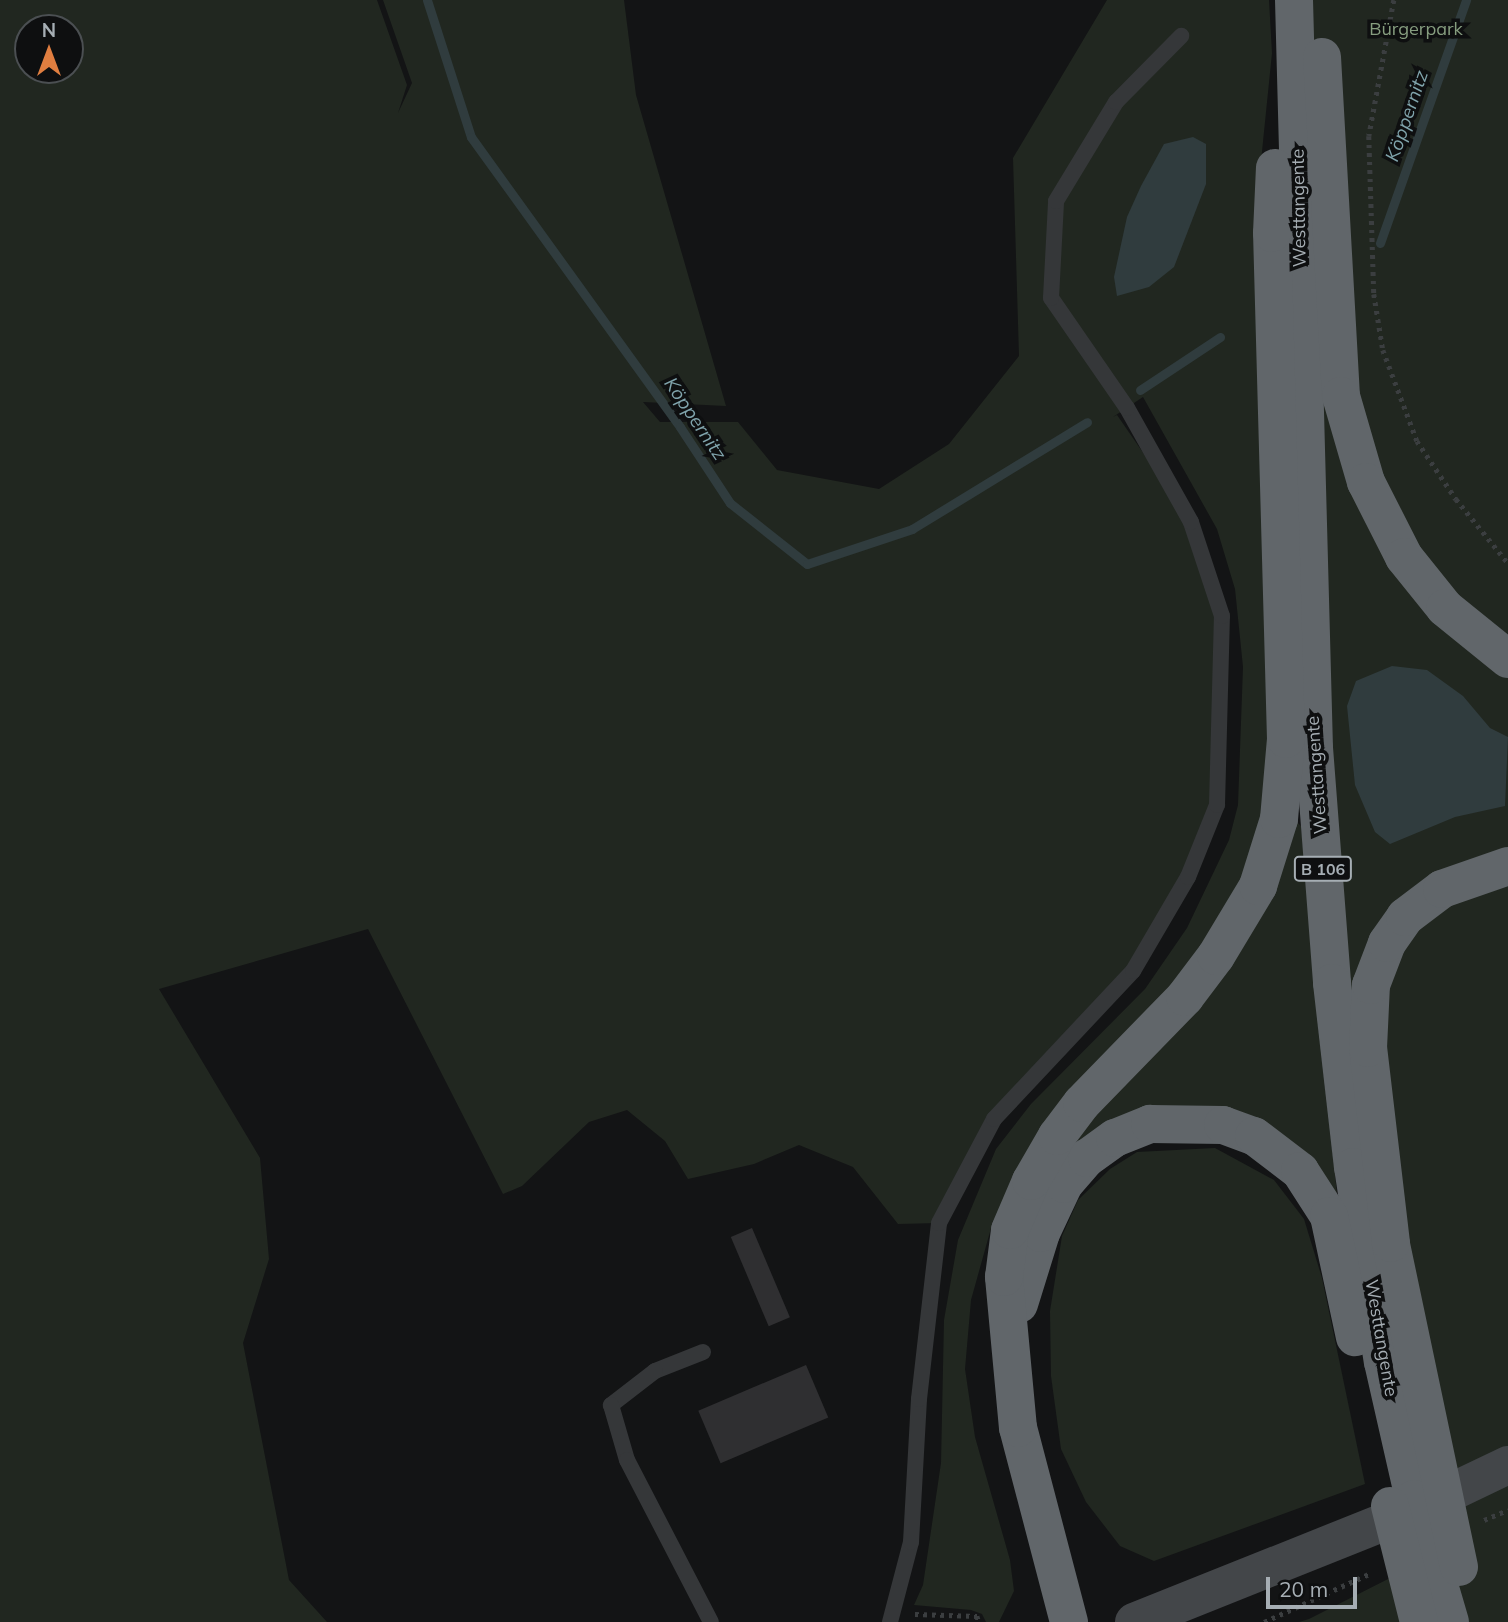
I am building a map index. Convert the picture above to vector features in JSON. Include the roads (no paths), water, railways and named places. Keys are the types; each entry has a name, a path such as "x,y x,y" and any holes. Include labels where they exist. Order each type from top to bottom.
{"highway":[{"name":"Westtangente","path":"1294,0 1314,748 1332,983 1353,1167 1383,1362 1414,1499 1450,1622"},
{"path":"1320,0 1328,218 1341,396 1366,482 1404,557 1445,608 1508,659"},
{"path":"1069,1622 1018,1427 1004,1277 1010,1230 1031,1181 1082,1103 1185,997 1216,956 1258,886 1279,819 1286,739 1272,233 1276,163 1297,103"},
{"path":"1462,1622 1459,1568 1391,1243 1368,1048 1371,985 1387,943 1405,917 1442,889 1508,866"},
{"path":"1008,1339 1041,1233 1064,1184 1087,1158 1115,1138 1150,1124 1223,1125 1254,1136 1300,1171 1329,1216 1382,1477 1419,1622"}],"main road":[{"path":"1134,1622 1414,1510 1508,1465"}],"lane":[{"path":"891,1617 911,1542 919,1399 939,1223 994,1119 1133,971 1188,877 1217,805 1222,615 1191,523 1127,408 1051,298 1056,201 1116,102 1181,36"},
{"path":"703,1352 655,1371 611,1405 627,1460 710,1622"}],"waterway":[{"name":"Köppernitz","path":"427,0 471,137 680,427 730,503 807,564 912,529 1087,422"},
{"name":"Köppernitz","path":"1380,243 1466,0"},
{"name":"Köppernitz","path":"1140,390 1220,337"}],"park label":[{"name":"Bürgerpark","path":"1416,29"}]}
